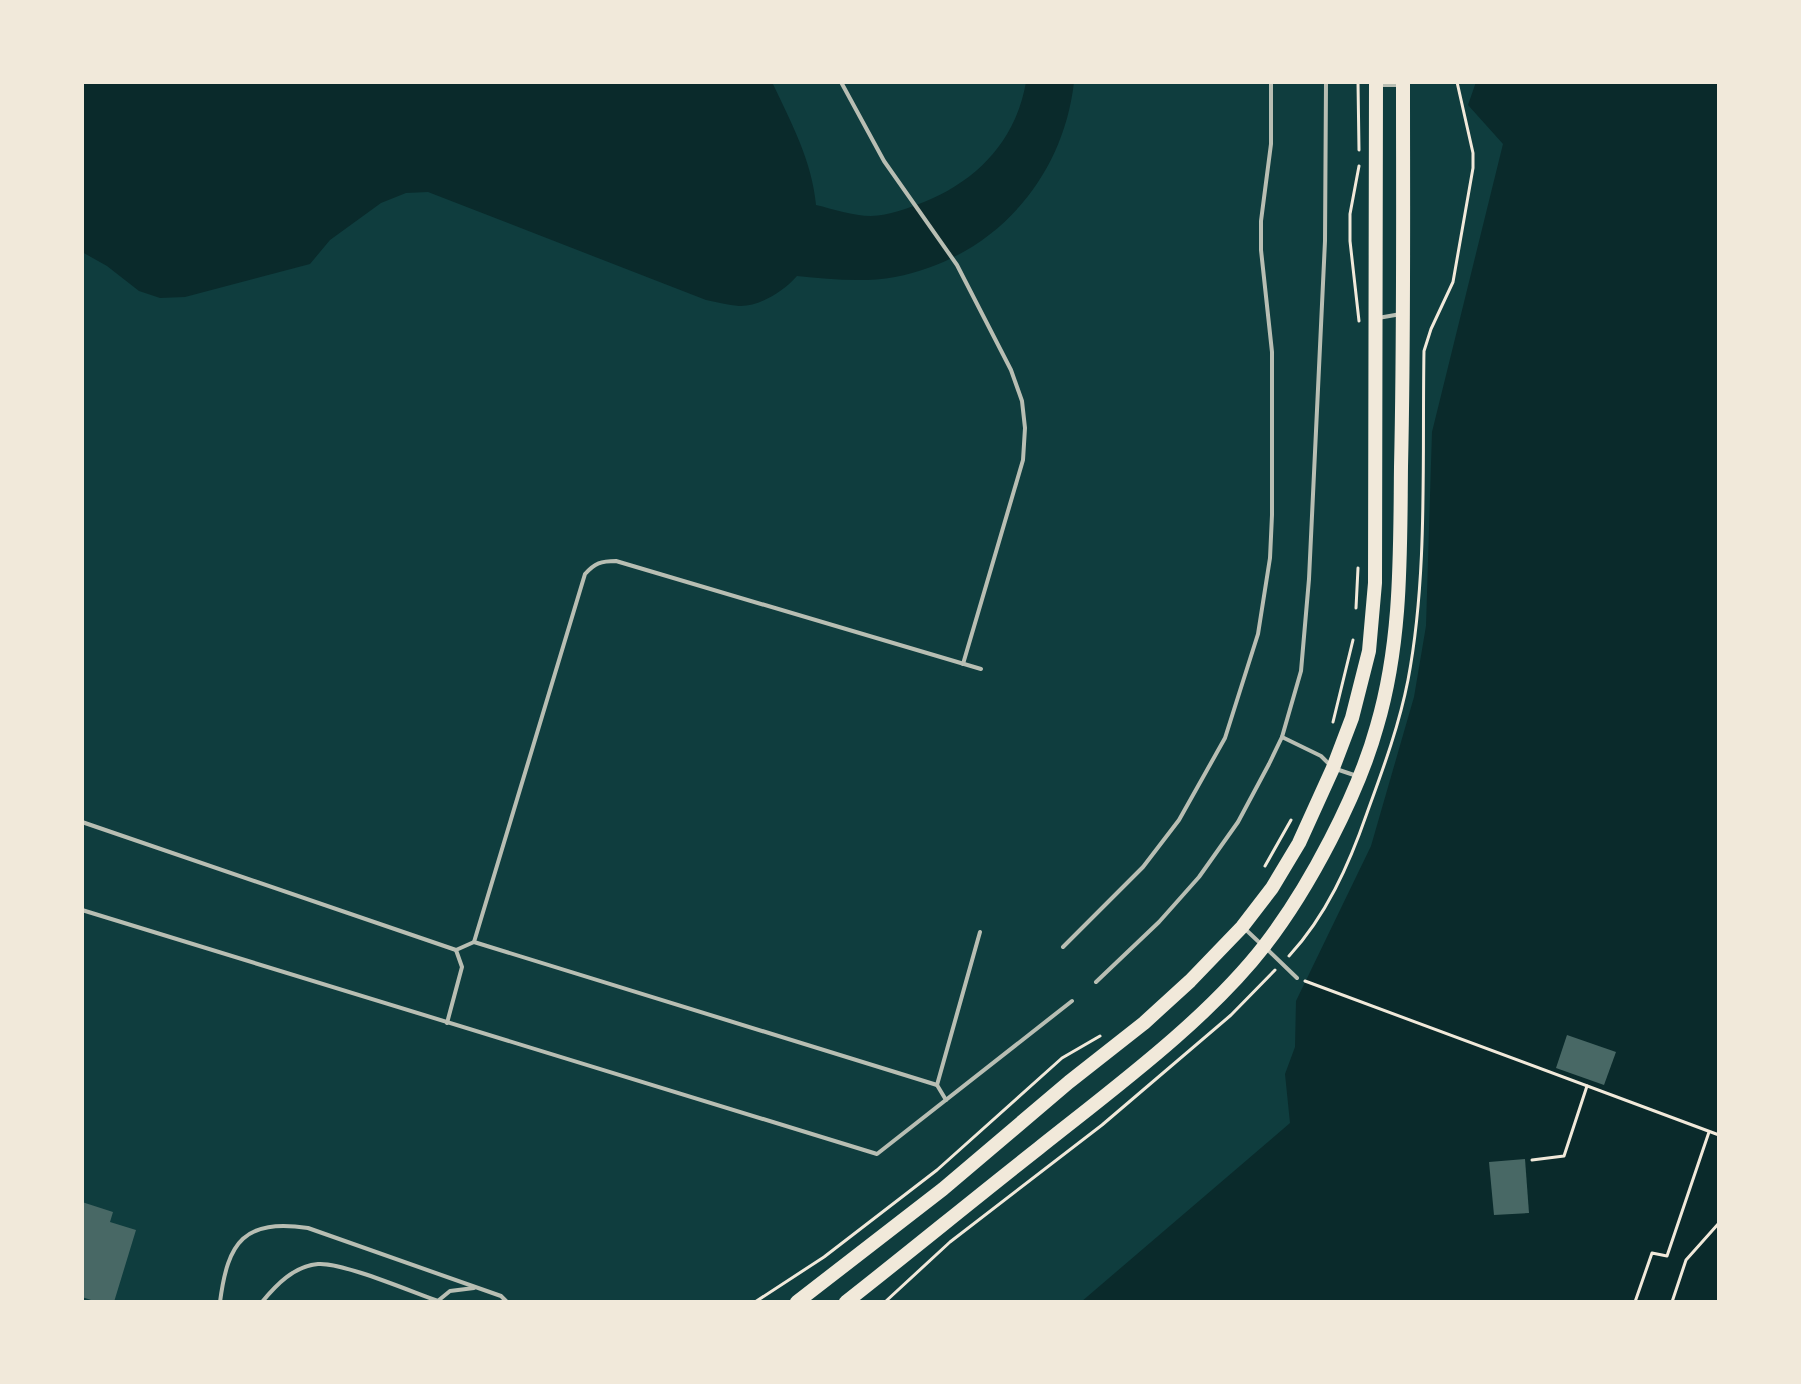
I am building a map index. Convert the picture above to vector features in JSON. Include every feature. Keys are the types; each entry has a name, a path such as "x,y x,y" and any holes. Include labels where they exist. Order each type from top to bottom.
{"main road":[{"path":"797,1302 943,1189 1144,1023 1190,981 1242,927 1272,888 1299,843 1352,718 1369,651 1375,583 1376,83"},
{"path":"846,1302 1145,1063 1214,1000 1264,947 1325,848 1358,776 1377,727 1399,607 1403,84"}],"lane":[{"path":"841,82 884,161 957,265 1011,370 1022,401 1025,428 1023,460 963,664"},
{"path":"1063,947 1143,867 1179,820 1225,738 1258,634 1270,558 1272,515 1272,352 1261,250 1262,210 1270,158 1271,82"},
{"path":"1096,982 1159,922 1199,877 1238,822 1282,737 1294,701 1306,633 1325,241 1326,82"},
{"path":"1376,83 1403,84"},
{"path":"1376,318 1403,314"},
{"path":"474,942 585,574 593,564 616,561 981,669"},
{"path":"1282,737 1321,756 1333,768 1358,776"},
{"path":"82,822 456,950 474,942 937,1085 946,1100"},
{"path":"82,910 877,1154 1072,1001"},
{"path":"1242,927 1297,978"},
{"path":"937,1085 980,932"},
{"path":"447,1023 462,967 456,950"},
{"path":"220,1302 232,1253 254,1230 271,1225 308,1228 480,1288 501,1296 507,1302"},
{"path":"262,1302 279,1282 318,1264 343,1268 438,1301 450,1291 480,1288"},
{"path":"250,1302 284,1302"}],"path":[{"path":"1297,978 1719,1135"},
{"path":"1532,1160 1564,1156 1587,1086"},
{"path":"1635,1302 1652,1253 1667,1256 1709,1132"},
{"path":"755,1302 824,1257 910,1189"},
{"path":"1672,1302 1686,1260 1719,1223"}],"water":[{"path":"82,82 772,82 805,157 816,205 871,216 924,202 977,170 1004,140 1021,103 1026,82 1074,82 1067,118 1055,151 1038,182 1017,209 992,233 963,252 930,267 871,280 797,276 771,297 755,304 739,306 706,300 428,192 406,193 381,203 330,240 310,264 185,297 160,298 139,291 107,266 82,252"},
{"path":"1476,82 1719,82 1719,1302 1081,1302 1290,1123 1285,1074 1295,1047 1296,1001 1371,846 1414,697 1426,626 1432,432 1503,144 1468,105"}],"building":[{"path":"1567,1035 1616,1052 1604,1085 1556,1068"},
{"path":"1525,1159 1529,1213 1494,1215 1489,1162"},
{"path":"82,1202 113,1212 110,1222 136,1230 114,1302 97,1302 82,1297"}]}
